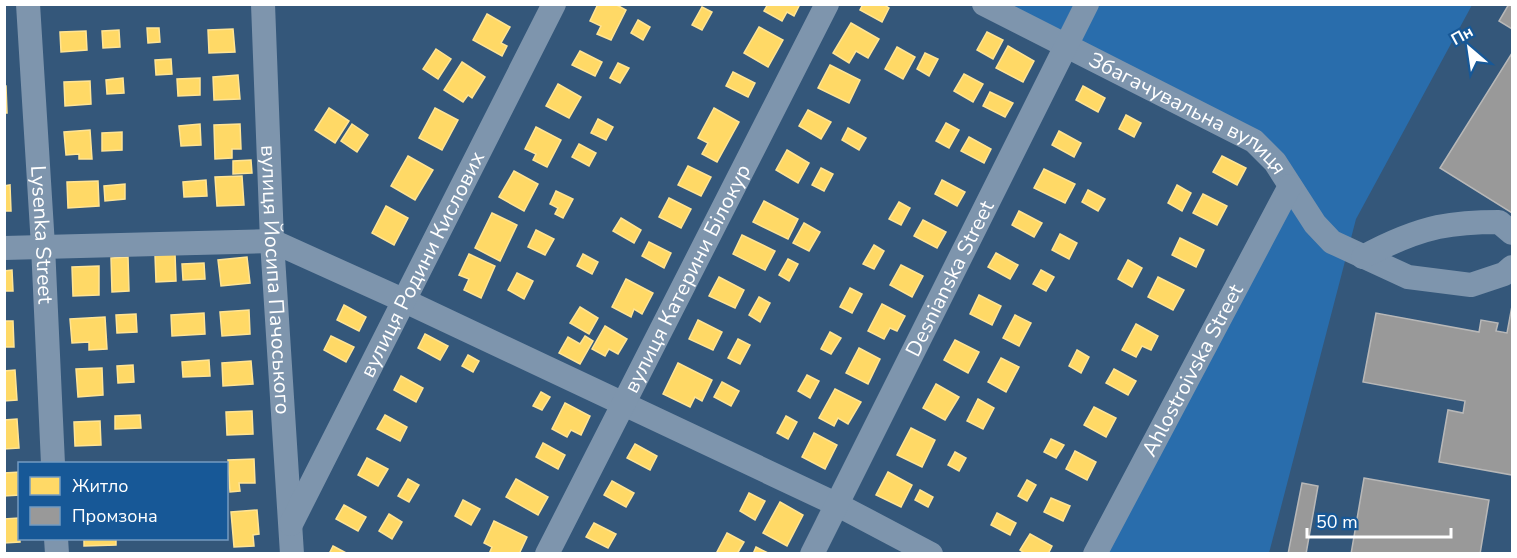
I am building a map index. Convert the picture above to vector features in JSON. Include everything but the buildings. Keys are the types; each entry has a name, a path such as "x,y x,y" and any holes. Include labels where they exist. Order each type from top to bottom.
{"street":[{"name":"Lysenka Street","path":"28,4 43,246 53,462"},
{"name":"вулиця Йосипа Пачоського","path":"263,4 272,241 292,554"},
{"name":"вулиця Родини Кислових","path":"291,524 554,4"},
{"name":"вулиця Катерини Білокур","path":"547,554 827,4"},
{"name":"Збагачувальна вулиця","path":"984,4 1254,141 1275,162 1315,224 1332,242 1408,277 1471,285 1504,274 1512,267"},
{"name":"Desnianska Street","path":"812,554 1087,4"},
{"name":"Ahlostroivska Street","path":"1095,554 1290,186"},
{"path":"1363,257 1388,244 1438,227 1499,222 1512,232"},
{"path":"4,249 43,246 272,241 405,301 836,504 931,554"}],"shaded area":[{"path":"984,5 1472,5 1356,219 1269,553 1095,553 1290,185 1275,162"}]}
